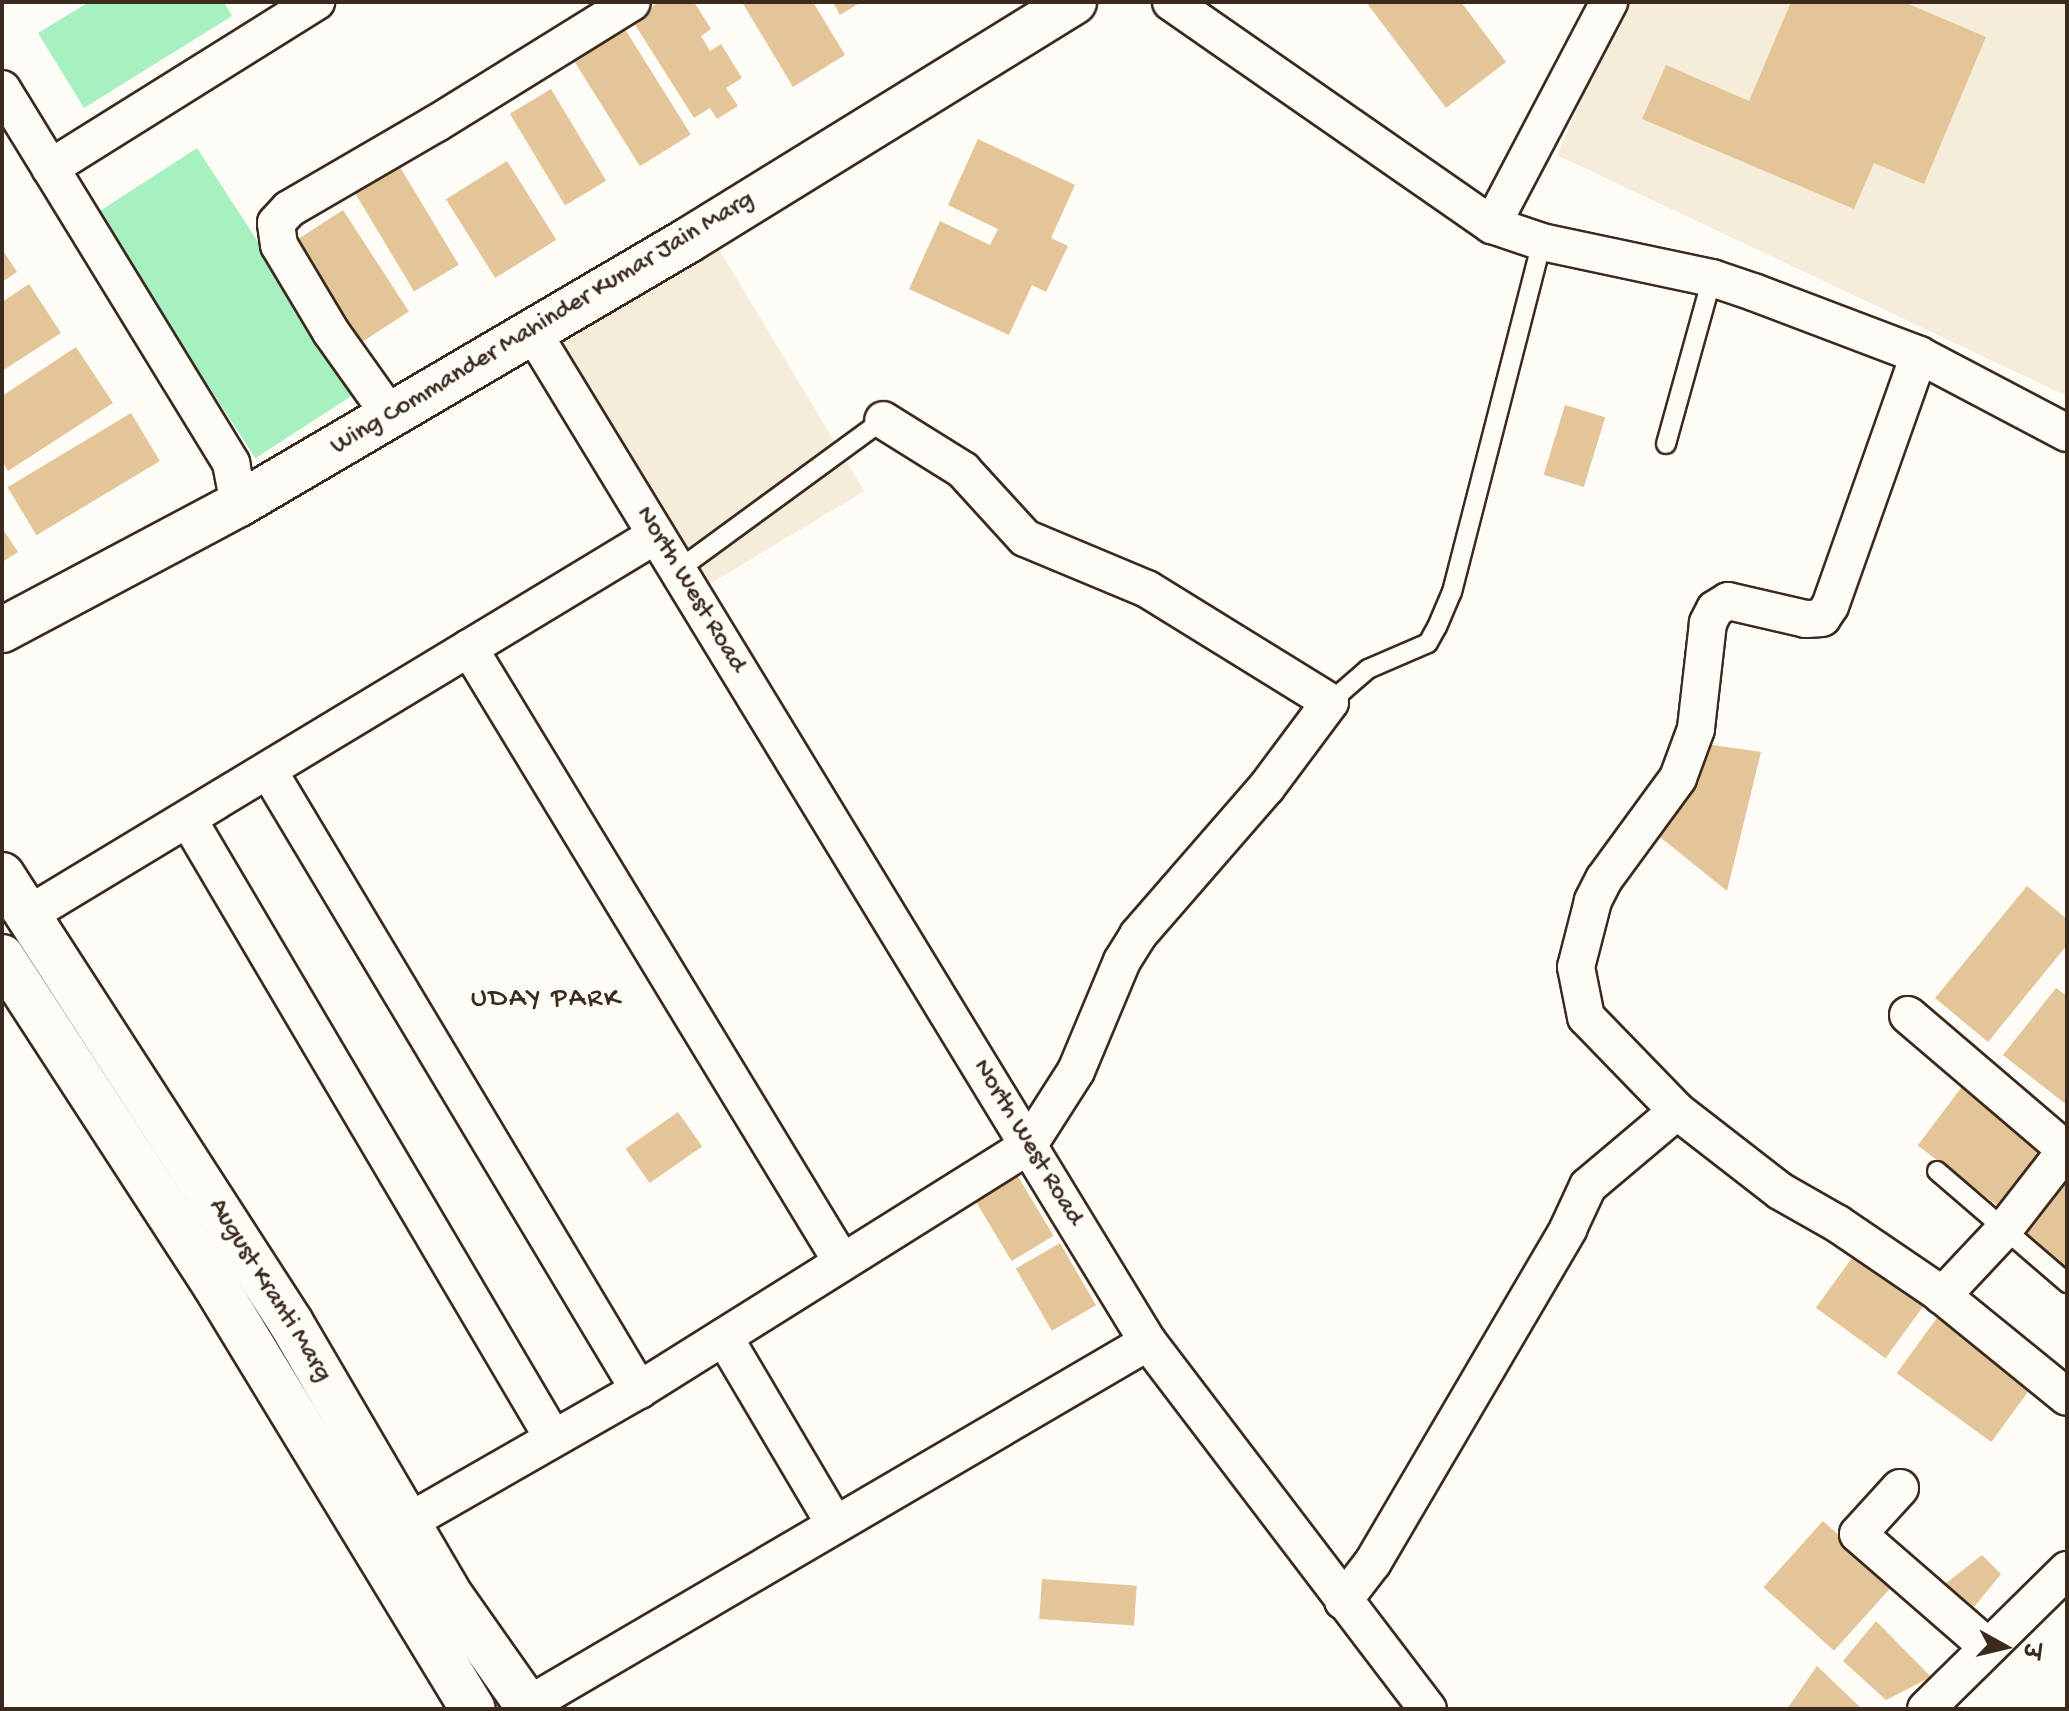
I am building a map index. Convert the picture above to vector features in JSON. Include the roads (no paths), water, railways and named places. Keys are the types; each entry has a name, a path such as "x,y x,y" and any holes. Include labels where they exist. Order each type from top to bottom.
{"main road":[{"name":"Wing Commander Mahinder Kumar Jain Marg","path":"2,630 239,504 687,241 1074,2"},
{"name":"August Kranti Marg","path":"2,875 291,1323 410,1521 452,1598 529,1707"},
{"name":"August Kranti Marg","path":"2,957 215,1285 473,1709"}],"street":[{"path":"390,415 331,332 279,245 276,223 289,209 437,123 632,2"},
{"path":"1171,2 1492,225 1542,242 1712,278 1919,355 2067,433"},
{"path":"1492,225 1609,2"},
{"path":"50,168 295,8"},
{"path":"2,89 231,463 239,504"},
{"name":"North West Road","path":"532,331 1148,1342 1428,1709"},
{"path":"1919,355 1830,606 1822,618 1806,619 1728,601 1715,609 1708,623 1696,729 1678,778 1604,879 1589,913 1576,967 1586,1017 1677,1111 1780,1191 1838,1224 2060,1378"},
{"path":"410,1521 639,1390 1028,1146 1076,1071 1122,961 1138,935 1266,788 1330,702 1147,589 1025,538 963,470 883,420"},
{"path":"26,916 656,535"},
{"path":"469,648 842,1262"},
{"path":"268,770 639,1390"},
{"path":"188,819 553,1438"},
{"path":"1908,1015 2066,1150 2003,1231 1942,1296"},
{"path":"1343,1601 1388,1535 1568,1229 1588,1186 1677,1111"},
{"path":"724,1337 835,1525"},
{"path":"529,1707 1148,1342"},
{"path":"1900,1488 1858,1534 1988,1647"},
{"path":"1926,1709 2067,1570"}],"lane":[{"path":"1330,702 1368,669 1428,643 1437,627 1452,592 1542,242"},
{"path":"1666,444 1712,278"},
{"path":"678,570 883,420"},
{"path":"1937,1171 2067,1283"}],"district":[{"name":"UDAY PARK","path":"546,1000"}]}
